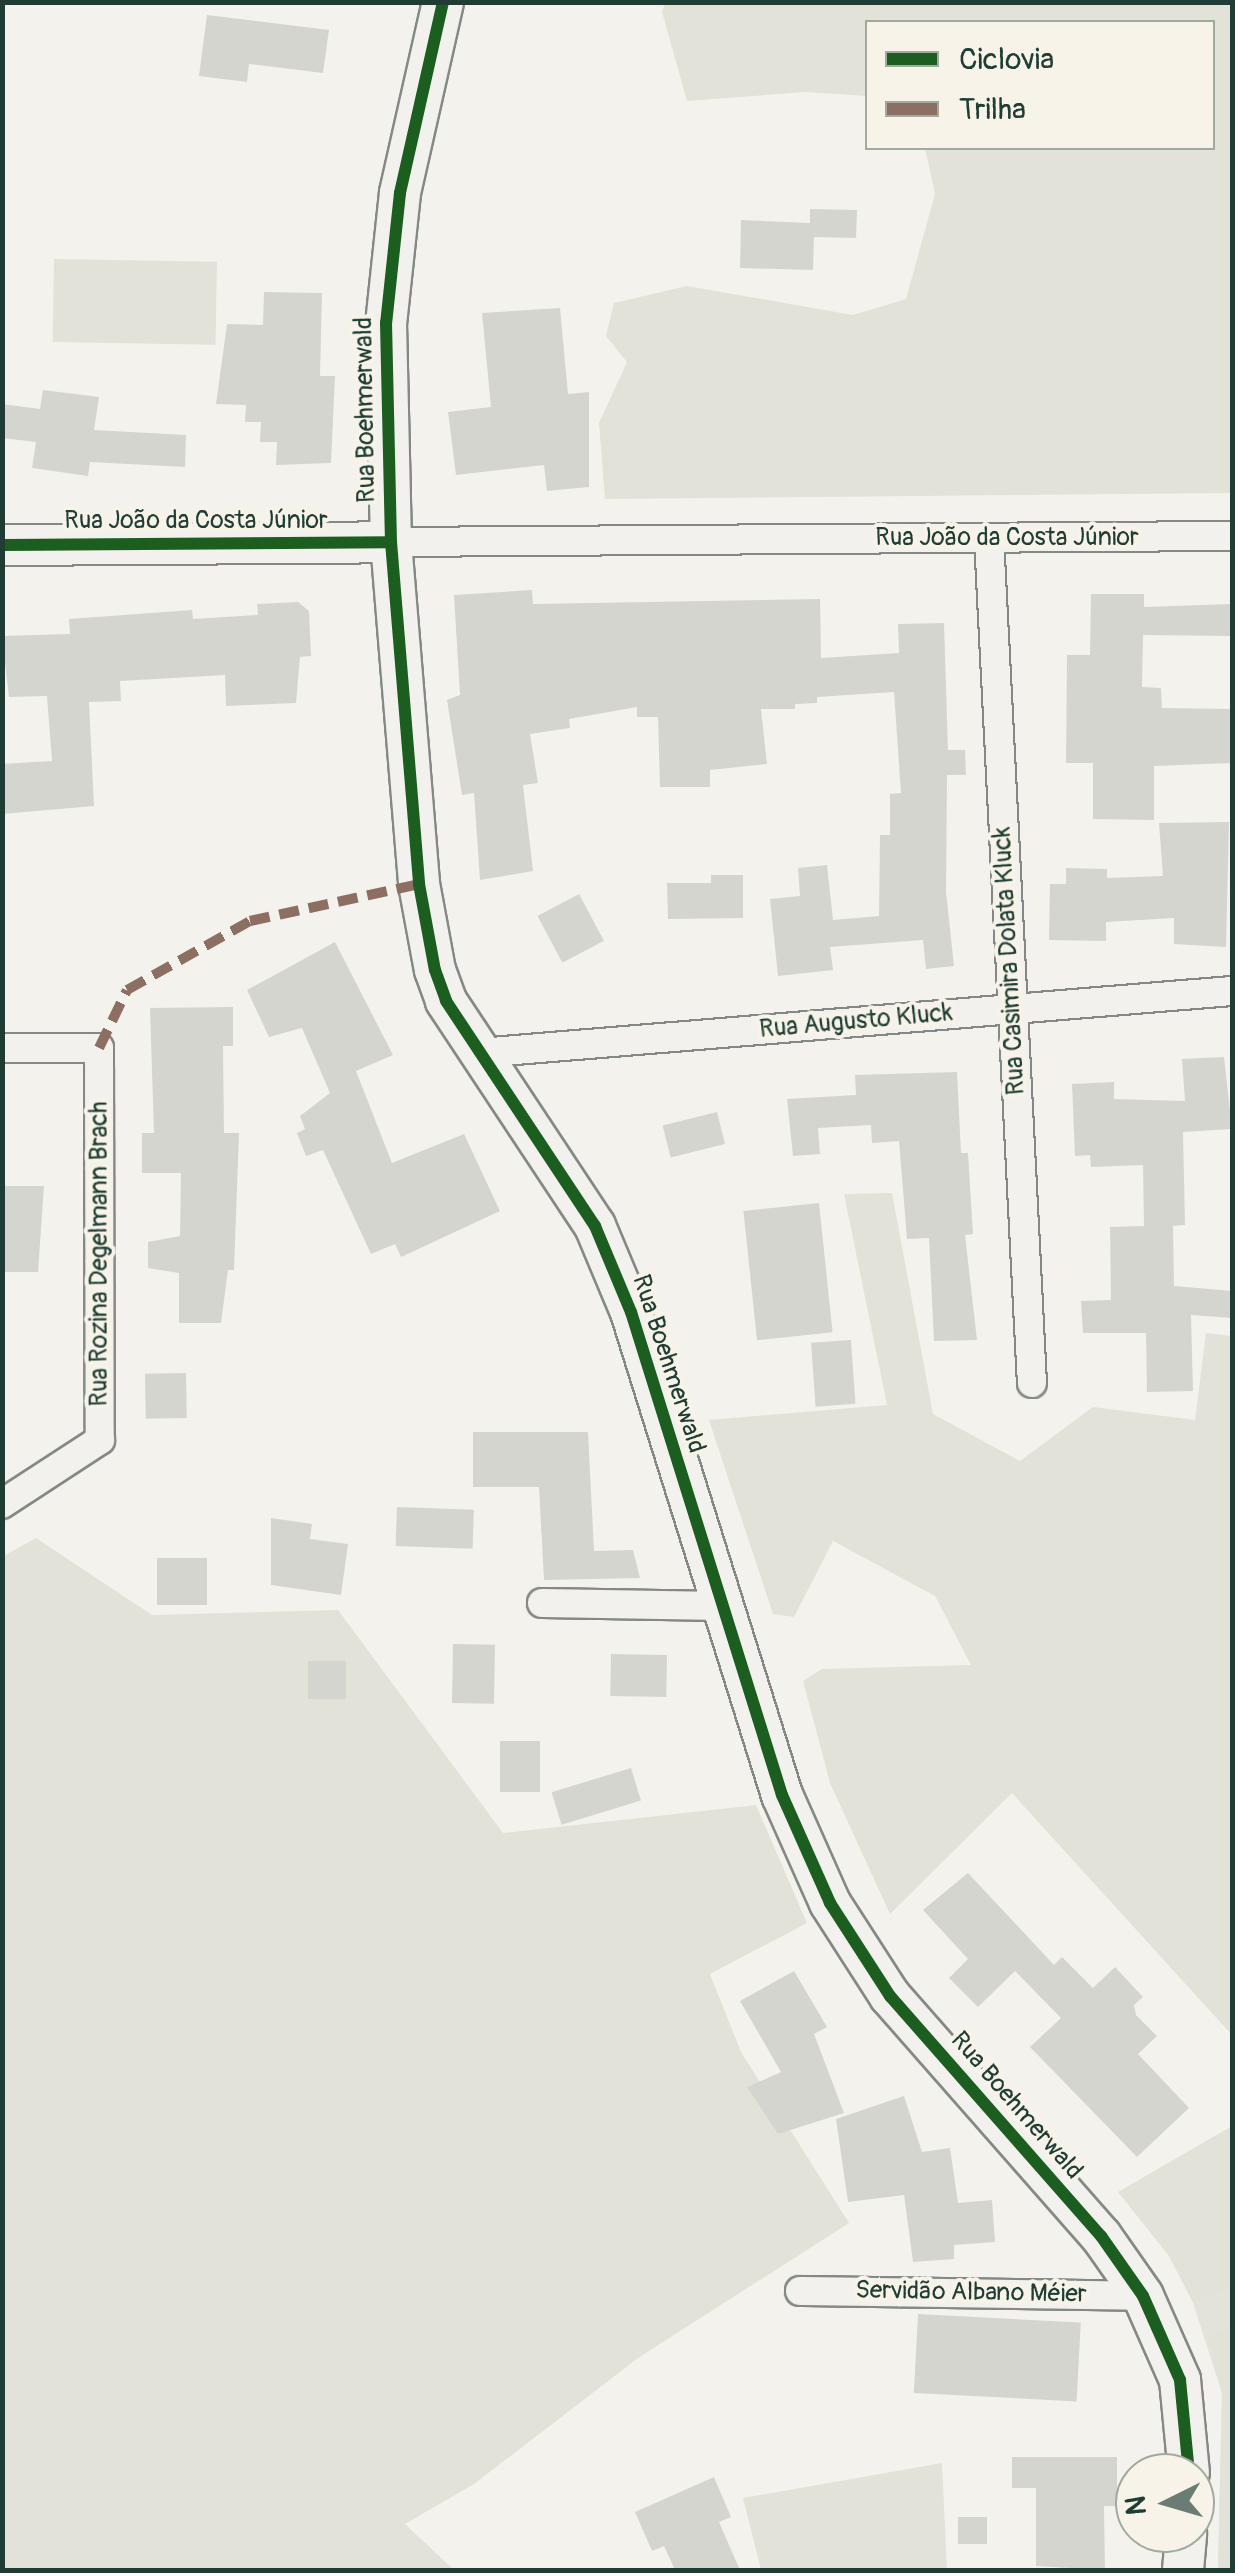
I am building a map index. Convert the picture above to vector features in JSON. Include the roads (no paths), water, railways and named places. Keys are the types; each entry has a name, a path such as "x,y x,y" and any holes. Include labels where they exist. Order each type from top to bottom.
{"main road":[{"name":"Rua Boehmerwald","path":"443,2 392,252 386,370 391,542 427,935 446,1001 596,1226 631,1312 721,1606 803,1849 862,1957 1100,2236 1143,2296 1180,2380 1186,2453"},
{"name":"Rua João da Costa Júnior","path":"2,545 391,542"}],"street":[{"name":"Rua João da Costa Júnior","path":"391,542 1232,536"},
{"name":"Rua Casimira Dolata Kluck","path":"989,538 1032,1384"},
{"name":"Rua Augusto Kluck","path":"479,1053 1232,991"},
{"name":"Rua Rozina Degelmann Brach","path":"2,1048 100,1048 100,1440 2,1504"},
{"path":"542,1603 721,1606"},
{"name":"Servidão Albano Méier","path":"800,2291 1143,2296"}]}
